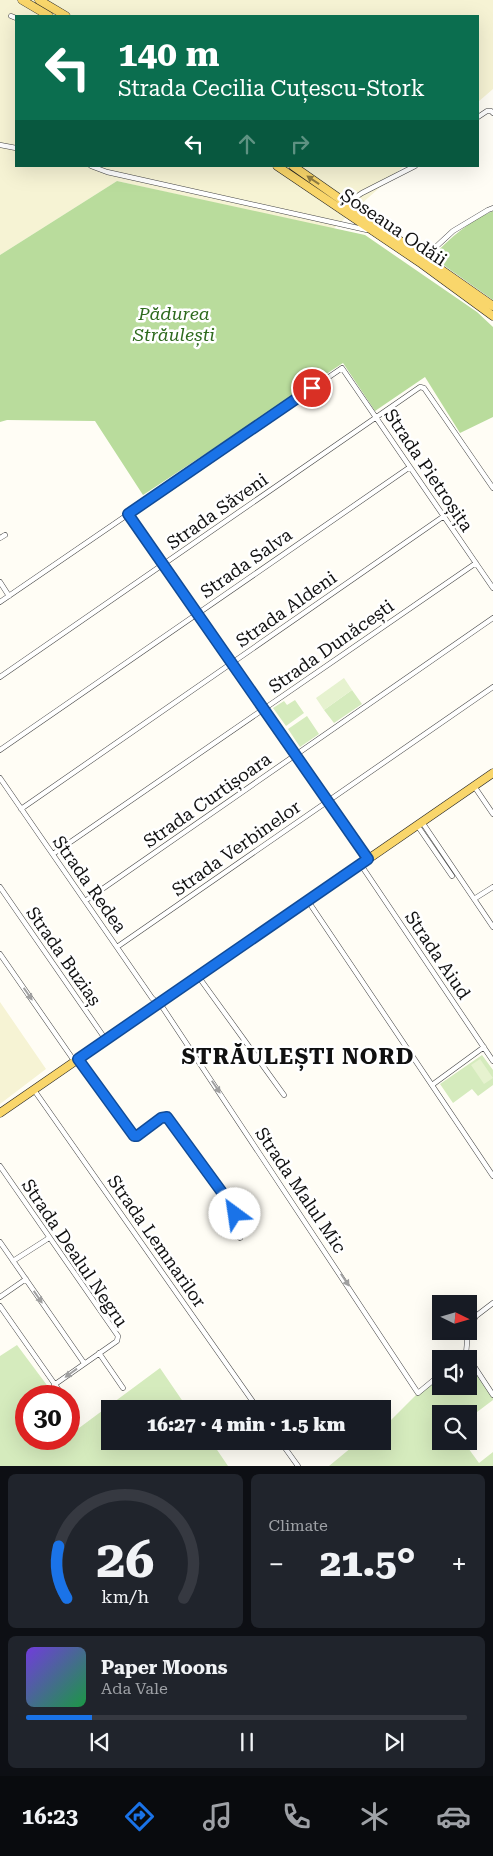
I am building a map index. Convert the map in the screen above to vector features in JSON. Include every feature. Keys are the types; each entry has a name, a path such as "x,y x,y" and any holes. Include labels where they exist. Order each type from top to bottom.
{"main road":[{"path":"22,0 47,15"},
{"path":"39,0 64,15"},
{"name":"Șoseaua Odăii","path":"278,167 374,231 493,316"},
{"name":"Șoseaua Odăii","path":"294,167 493,306"},
{"path":"2,1109 34,1090 493,773"}],"street":[{"path":"479,116 486,110 493,113"},
{"path":"0,145 15,148"},
{"path":"94,167 116,174 374,231"},
{"path":"353,208 356,197 413,167"},
{"path":"425,257 453,232 493,208"},
{"name":"Strada Pietroșița","path":"128,514 342,368 493,588"},
{"name":"Strada Săveni","path":"0,677 420,387 424,388 493,488"},
{"name":"Strada Salva","path":"0,750 410,467"},
{"path":"0,602 128,514 368,859"},
{"name":"Strada Aldeni","path":"21,809 444,516"},
{"name":"Strada Dunăcești","path":"53,854 476,563"},
{"path":"0,582 9,596"},
{"name":"Strada Curtișoara","path":"85,901 493,618"},
{"name":"Strada Verbinelor","path":"117,947 493,687"},
{"name":"Strada Redea","path":"0,778 158,1004"},
{"path":"474,786 493,814"},
{"path":"420,824 452,876"},
{"path":"420,824 474,899 491,919 493,927"},
{"name":"Strada Aiud","path":"360,864 493,1061"},
{"name":"Strada Buziaș","path":"0,887 106,1040"},
{"path":"474,899 493,887"},
{"path":"308,901 493,1176"},
{"path":"0,954 134,1136 137,1136 161,1118 166,1117 169,1119 234,1209 235,1214 231,1224 240,1238"},
{"path":"198,976 284,1094"},
{"name":"Strada Malul Mic","path":"158,1004 163,1008 418,1393 432,1381"},
{"path":"432,1085 484,1047"},
{"name":"Strada Lemnarilor","path":"34,1090 252,1400"},
{"name":"Strada Dealul Negru","path":"0,1166 48,1238 117,1333 117,1342 54,1384"},
{"path":"13,1261 48,1238"},
{"path":"0,1242 2,1249 26,1279 84,1363"},
{"path":"0,1297 26,1279"},
{"path":"478,1314 493,1303"},
{"path":"0,1306 54,1384"},
{"path":"99,1353 123,1388"},
{"path":"477,1371 493,1395"},
{"path":"286,1450 298,1466"}],"shaded area":[{"path":"0,0 493,0 493,89 479,101 479,15 15,15 15,167 403,167 333,229 117,181 0,255"},
{"path":"0,1002 46,1069 0,1104"}],"green space":[{"name":"Pădurea Străulești","path":"117,181 365,235 477,312 493,327 493,417 460,433 425,377 375,411 343,363 143,495 95,421 7,420 0,422 0,255"},
{"path":"493,211 493,300 432,257 460,231 476,219"},
{"path":"344,678 352,690 324,710 316,698"},
{"path":"352,690 362,704 334,723 324,710"},
{"path":"295,700 304,713 286,726 273,708 284,701 287,705"},
{"path":"307,716 319,734 300,747 288,729"},
{"path":"482,1055 493,1070 493,1085 478,1096 472,1089 453,1103 440,1084"},
{"path":"480,1059 493,1078 484,1084 471,1065"},
{"path":"17,1345 47,1385 15,1385 15,1450 80,1450 80,1427 101,1412 101,1450 217,1450 228,1466 0,1466 0,1356"},
{"path":"160,1368 182,1400 117,1400"},
{"path":"477,1371 493,1395 493,1400 477,1412 477,1405 432,1405 432,1450 470,1450 479,1463 493,1452 493,1466 329,1466 348,1450 391,1450 391,1420 432,1381 432,1395 477,1395"}],"district":[{"name":"STRĂULEȘTI NORD","path":"298,1056"}],"route":[{"path":"235,1214 232,1206 167,1117 161,1118 137,1136 134,1136 78,1059 368,859 128,514 312,388"}]}
